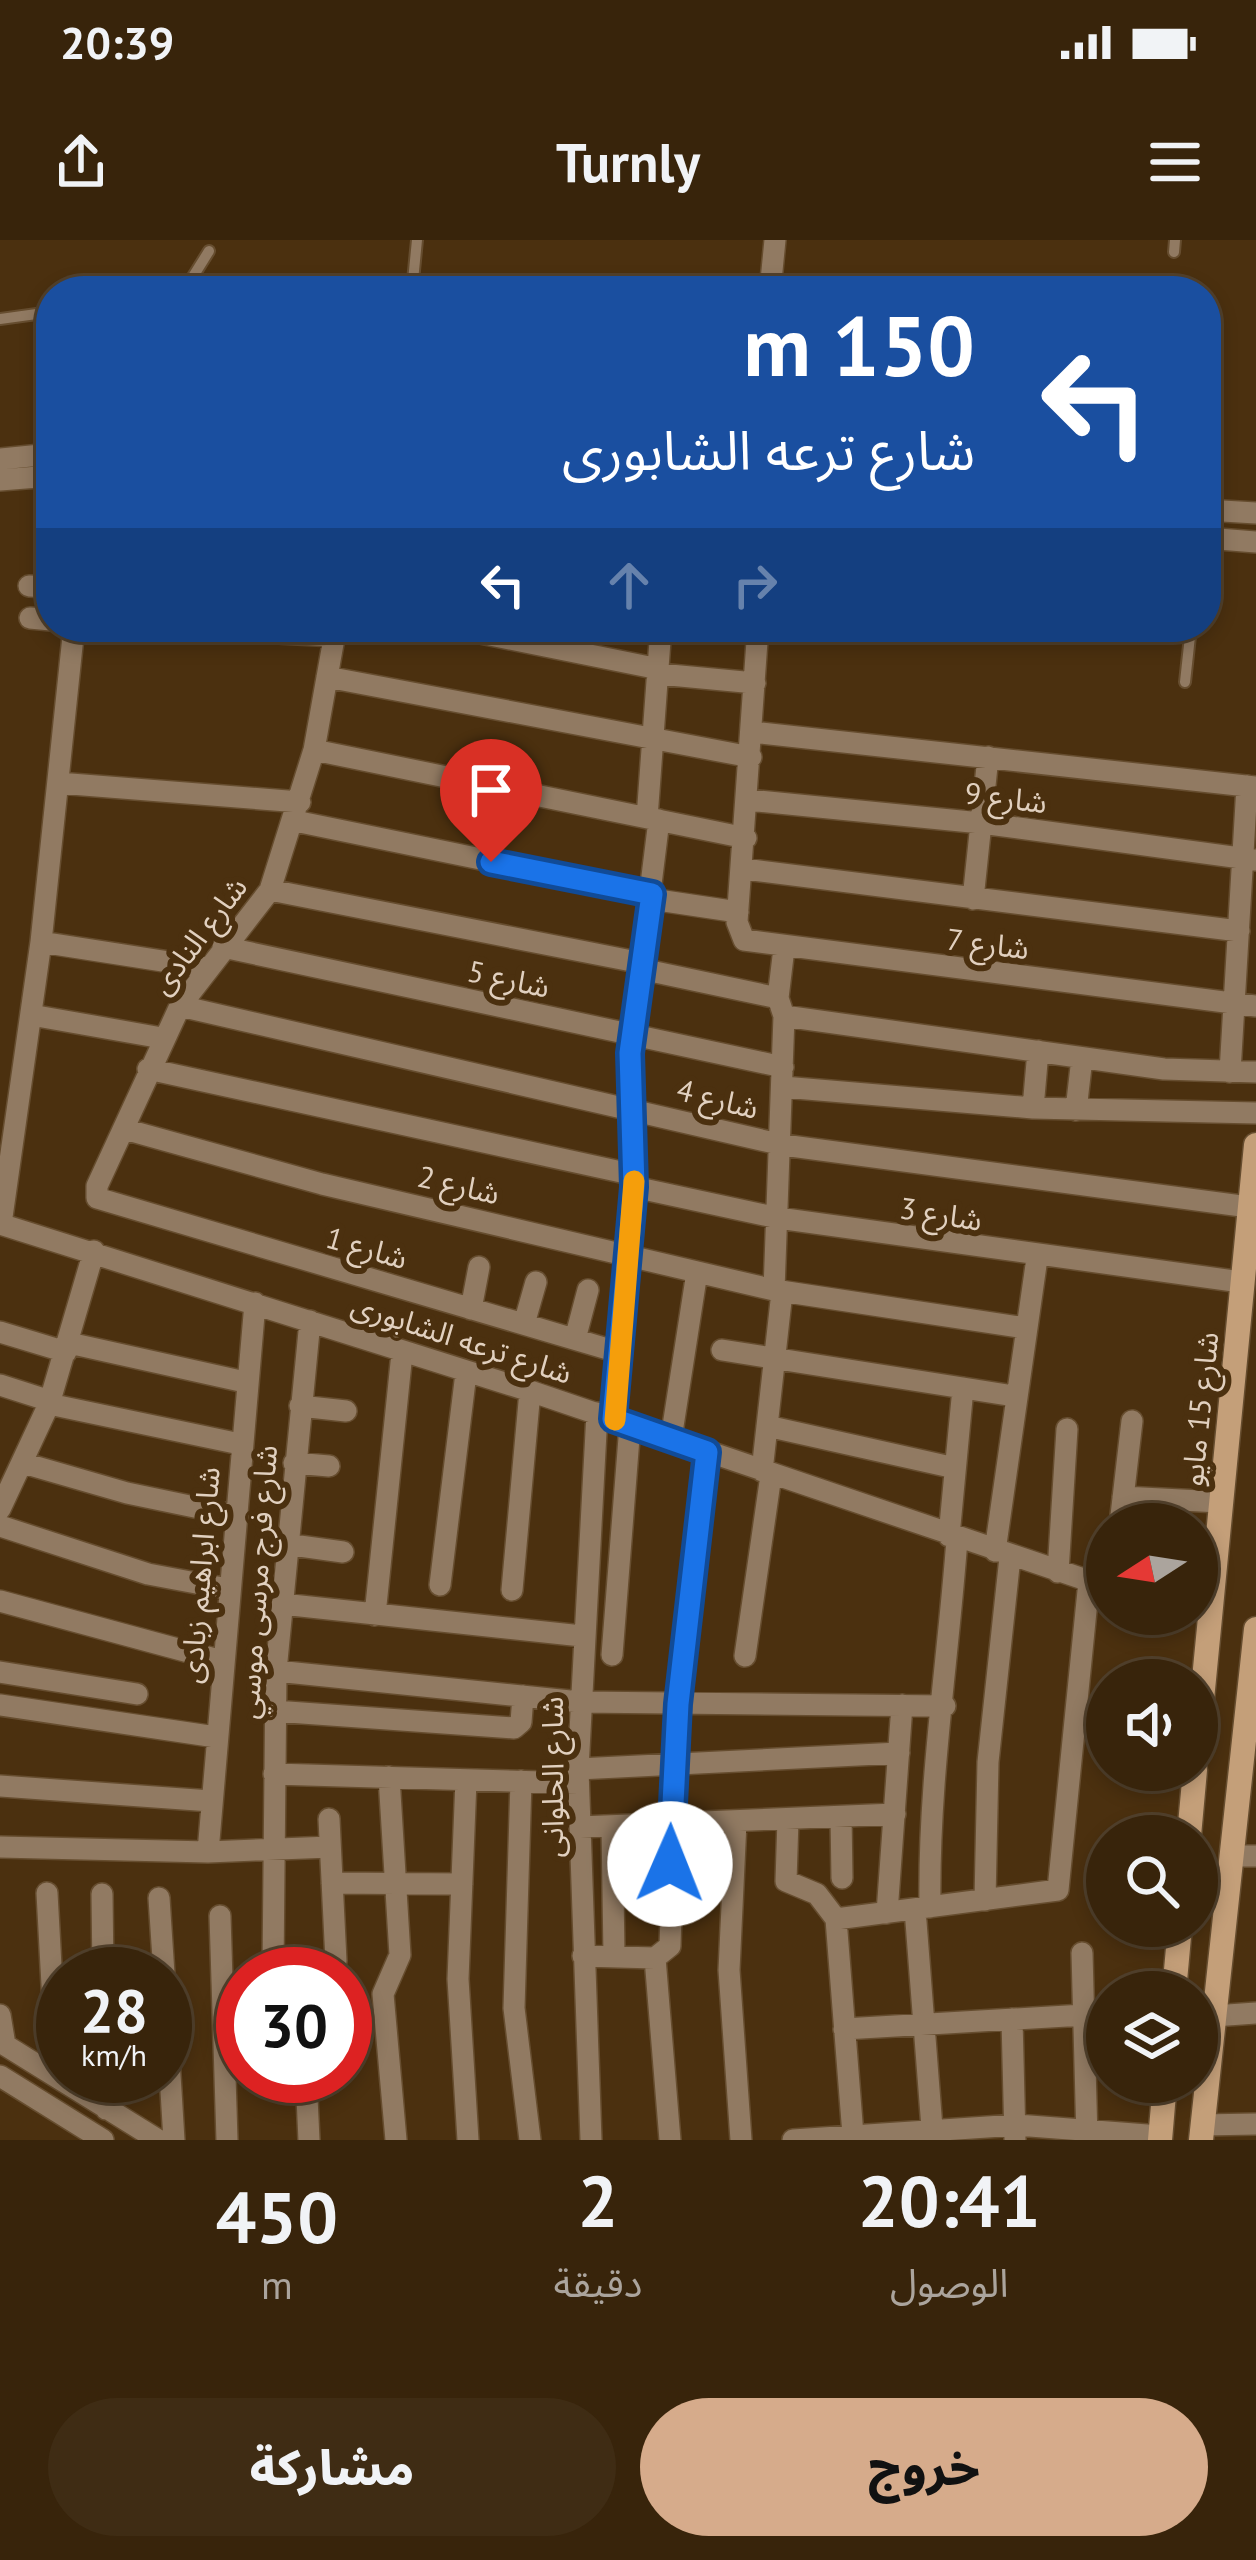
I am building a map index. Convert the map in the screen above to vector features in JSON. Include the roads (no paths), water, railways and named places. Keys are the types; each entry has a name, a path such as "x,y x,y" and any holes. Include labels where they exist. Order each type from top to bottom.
{"main road":[{"name":"شارع 15 مايو","path":"1218,1513 1256,1145"},
{"path":"1218,1995 1244,1856 1256,1629"},
{"path":"1160,2138 1163,2103"}],"street":[{"path":"771,276 775,240"},
{"path":"0,459 36,455"},
{"path":"0,480 36,477"},
{"path":"1221,511 1256,513"},
{"path":"1221,539 1256,542"},
{"path":"1,1224 40,942 72,642"},
{"name":"شارع النادى","path":"97,1198 97,1186 162,1038 223,947 270,890 314,750 334,642"},
{"path":"520,642 659,672 755,683"},
{"path":"612,1655 614,1419 634,1181 632,1035 651,896 653,742 660,642"},
{"path":"58,783 297,812 651,896 738,911 757,642"},
{"path":"327,677 751,757"},
{"path":"752,732 1252,786 1250,859 1239,931 1245,1005 1230,1072"},
{"path":"314,750 746,838"},
{"path":"973,899 988,757"},
{"name":"شارع 9","path":"748,800 981,823 1250,859"},
{"path":"744,868 1239,931"},
{"path":"270,890 642,966 781,1007 1038,1052 1256,1072"},
{"name":"شارع 7","path":"738,911 738,933 744,940 784,948 1245,1005"},
{"path":"40,942 208,968"},
{"name":"شارع 5","path":"223,947 632,1035 783,1077 1033,1108 1256,1113"},
{"path":"745,1656 767,1473 778,1291 784,948"},
{"name":"شارع 4","path":"180,1006 783,1145 1249,1208"},
{"path":"31,1015 162,1038"},
{"path":"1033,1108 1038,1052"},
{"path":"1076,1110 1082,1058"},
{"name":"شارع 3","path":"148,1070 778,1218 1037,1258 1241,1282"},
{"name":"شارع 2","path":"124,1129 322,1184 778,1291 1026,1328"},
{"name":"شارع 1","path":"97,1198 621,1353"},
{"name":"شارع ترعه الشابورى","path":"1,1224 530,1391 1086,1580"},
{"path":"0,1509 6,1486 23,1463 50,1402 94,1251"},
{"path":"986,1900 988,1762 1014,1396 1037,1258"},
{"path":"471,1309 479,1267"},
{"path":"671,1439 697,1272"},
{"path":"524,1324 536,1282"},
{"path":"575,1340 588,1290"},
{"name":"شارع ابراهيم زبادى","path":"208,1852 233,1515 255,1303"},
{"name":"شارع فرج مرسى موسي","path":"273,1947 276,1671 310,1321"},
{"path":"0,1332 245,1382"},
{"path":"722,1350 1014,1396"},
{"path":"375,1615 401,1353"},
{"path":"440,1585 466,1373"},
{"path":"0,1385 50,1402 240,1444"},
{"path":"932,2128 922,1908 931,1791 945,1706 963,1388"},
{"path":"512,1589 530,1391"},
{"path":"300,1406 346,1411"},
{"name":"شارع الحلوانى","path":"591,2140 578,1776 582,1636 614,1419"},
{"path":"1122,1503 1132,1421"},
{"path":"767,1426 955,1468"},
{"path":"1058,1572 1067,1429"},
{"path":"583,1956 655,1958 670,1946 678,1704 707,1452"},
{"path":"294,1462 328,1466"},
{"path":"23,1463 127,1493 233,1515"},
{"path":"1123,1497 1220,1502"},
{"path":"0,1526 148,1574 228,1589"},
{"path":"285,1544 343,1552"},
{"path":"0,1601 222,1661"},
{"path":"282,1604 582,1636"},
{"path":"836,1919 1058,1890 1091,1635"},
{"path":"276,1671 580,1702 945,1706"},
{"path":"0,1672 137,1694"},
{"path":"274,1711 514,1728 521,1722 523,1696"},
{"path":"887,1912 902,1705"},
{"path":"0,1706 216,1737"},
{"path":"274,1774 521,1781 675,1765 898,1753"},
{"path":"389,1777 400,1954 383,1994 396,2140"},
{"path":"466,1780 459,2033 468,2140"},
{"path":"521,1781 514,2008 530,2140"},
{"path":"0,1786 211,1801"},
{"path":"580,1827 895,1814"},
{"path":"842,1817 842,1878"},
{"path":"329,1819 335,1947"},
{"path":"788,1819 786,1882 817,1894 836,1919 845,2137"},
{"path":"736,1822 729,1970 741,2140"},
{"path":"612,1826 614,1955"},
{"path":"0,1846 208,1852 331,1847"},
{"path":"332,1883 462,1884"},
{"path":"47,1893 50,1947"},
{"path":"102,1894 103,1947"},
{"path":"159,1898 162,1947"},
{"path":"220,1916 227,2140"},
{"path":"1082,1953 1088,2134"},
{"path":"655,1958 670,2140"},
{"path":"1218,2016 1256,2013"},
{"path":"844,2029 1084,2014"},
{"path":"0,2015 2,2043 36,2064"},
{"path":"1012,2019 1016,2133"},
{"path":"0,2076 103,2140"},
{"path":"97,2103 158,2140"},
{"path":"106,2103 106,2109"},
{"path":"172,2103 175,2140"},
{"path":"307,2103 309,2140"},
{"path":"1202,2132 1256,2124"},
{"path":"793,2140 932,2128 958,2133 1160,2138"}],"lane":[{"path":"413,276 417,240"},
{"path":"193,276 209,250"},
{"path":"0,319 36,314"},
{"path":"1185,682 1189,642"}]}
